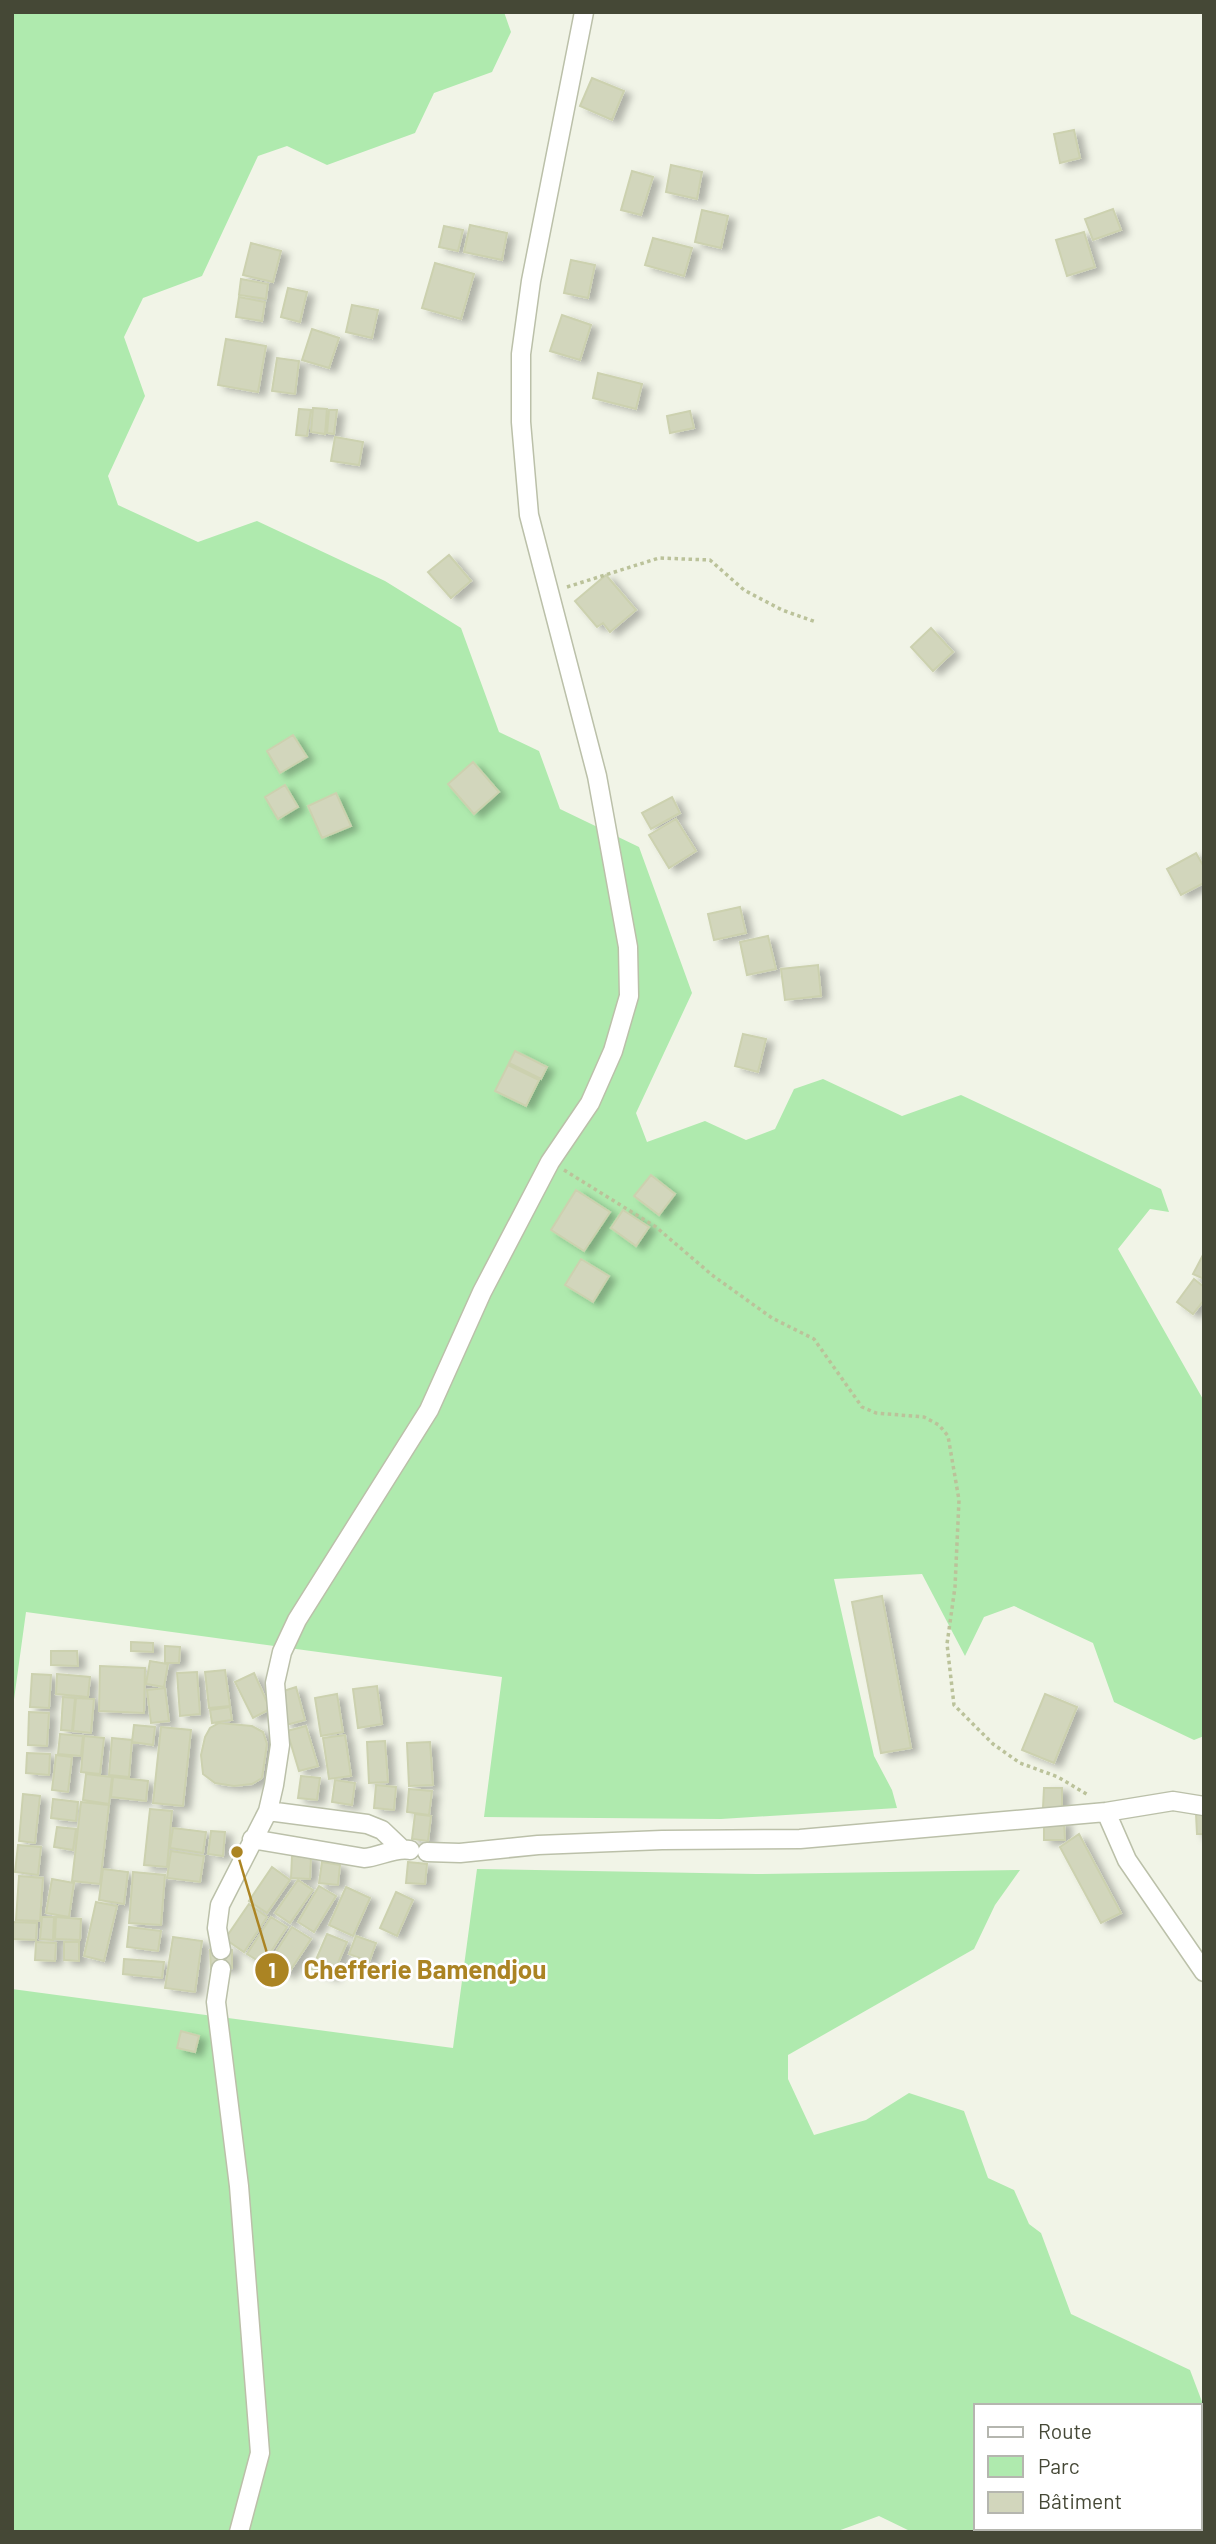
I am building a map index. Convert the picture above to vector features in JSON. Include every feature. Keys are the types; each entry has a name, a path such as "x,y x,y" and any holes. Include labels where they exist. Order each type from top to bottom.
{"street":[{"path":"221,1950 217,1928 219,1905 268,1811 280,1745 275,1683 282,1652 297,1620 429,1410 482,1292 550,1162 590,1103 613,1051 629,996 628,947 597,776 530,515 521,422 521,354 531,281 584,12"},
{"path":"252,1839 364,1858 413,1850 460,1853 538,1845 800,1839 1106,1811 1173,1801 1204,1806"},
{"path":"268,1811 367,1824 382,1830 413,1850"},
{"path":"1106,1811 1127,1860 1204,1972"},
{"path":"221,1969 216,2002 239,2186 260,2453 239,2532"}],"path":[{"path":"548,593 659,558 710,560 744,590 782,610 816,622"},
{"path":"550,1162 656,1227 712,1275 772,1318 814,1339 862,1408 876,1413 924,1417 939,1425 948,1436 960,1500 955,1587 947,1644 954,1705 993,1744 1020,1763 1083,1790 1106,1811"}],"green space":[{"path":"12,12 504,12 511,32 492,72 434,93 415,133 327,165 287,146 258,156 202,276 143,298 124,337 145,396 108,476 118,505 198,542 257,521 385,581 461,628 499,732 539,751 560,809 639,847 692,993 636,1113 647,1142 705,1121 746,1140 775,1129 794,1089 823,1079 902,1116 961,1095 1161,1189 1169,1212 1150,1209 1118,1249 1204,1401 1204,1736 1194,1740 1114,1702 1093,1643 1014,1606 984,1617 965,1656 922,1574 834,1579 874,1756 892,1790 897,1808 721,1819 484,1817 502,1677 26,1612 12,1714"},
{"path":"477,1869 756,1874 1020,1870 995,1905 974,1949 788,2055 788,2079 814,2135 866,2120 909,2093 964,2111 988,2178 1014,2190 1029,2224 1041,2233 1071,2314 1190,2370 1204,2407 1202,2410 1202,2404 974,2404 974,2530 1157,2532 912,2532 879,2516 835,2532 12,2532 12,1989 453,2048"}],"building":[{"path":"592,78 624,91 612,120 580,106"},
{"path":"1074,130 1080,158 1060,163 1054,134"},
{"path":"671,165 702,172 697,199 666,192"},
{"path":"632,171 653,177 641,215 621,210"},
{"path":"1113,209 1121,230 1093,240 1085,219"},
{"path":"702,210 728,216 721,248 695,242"},
{"path":"470,225 507,233 502,260 464,252"},
{"path":"444,226 463,230 458,251 439,247"},
{"path":"1084,232 1095,267 1067,276 1056,240"},
{"path":"653,238 692,248 684,276 645,265"},
{"path":"251,243 281,251 273,282 243,275"},
{"path":"571,260 595,265 588,298 564,293"},
{"path":"435,263 474,274 461,319 422,308"},
{"path":"241,279 268,284 266,299 239,295"},
{"path":"288,288 307,292 300,322 281,317"},
{"path":"239,297 265,302 262,321 236,317"},
{"path":"352,305 378,310 372,338 346,332"},
{"path":"562,315 591,325 580,360 550,351"},
{"path":"312,329 339,338 329,368 302,360"},
{"path":"226,339 266,346 258,392 218,385"},
{"path":"277,358 299,361 295,394 272,391"},
{"path":"598,373 642,384 636,409 593,398"},
{"path":"313,408 327,409 325,434 311,432"},
{"path":"299,409 311,410 307,436 296,435"},
{"path":"329,410 337,410 334,434 327,433"},
{"path":"690,411 694,428 670,433 667,416"},
{"path":"335,437 363,442 359,465 331,461"},
{"path":"449,555 471,581 451,598 428,572"},
{"path":"606,575 636,610 610,632 603,623 597,627 575,601"},
{"path":"931,628 953,652 933,671 911,647"},
{"path":"293,735 307,757 280,773 267,751"},
{"path":"473,762 499,792 474,814 448,784"},
{"path":"285,785 298,807 278,819 265,797"},
{"path":"336,793 351,826 322,838 308,806"},
{"path":"672,797 680,813 651,829 642,813"},
{"path":"676,819 696,851 669,868 649,835"},
{"path":"1196,853 1204,867 1204,883 1181,895 1167,869"},
{"path":"740,907 746,933 714,940 708,914"},
{"path":"768,936 776,969 747,975 740,942"},
{"path":"818,965 821,996 785,1000 781,969"},
{"path":"743,1034 766,1039 758,1072 735,1066"},
{"path":"515,1051 547,1067 541,1079 509,1063"},
{"path":"508,1065 539,1080 526,1106 495,1091"},
{"path":"651,1175 675,1194 659,1215 634,1196"},
{"path":"576,1190 610,1212 584,1251 551,1230"},
{"path":"623,1210 649,1227 636,1246 611,1228"},
{"path":"1204,1253 1204,1279 1193,1274"},
{"path":"581,1259 609,1276 593,1302 565,1285"},
{"path":"1194,1279 1204,1287 1204,1300 1193,1314 1177,1302"},
{"path":"882,1596 911,1748 881,1753 852,1602"},
{"path":"131,1642 153,1643 153,1652 131,1651"},
{"path":"165,1646 180,1647 179,1663 165,1663"},
{"path":"51,1651 77,1651 78,1666 51,1665"},
{"path":"150,1661 168,1664 164,1687 146,1684"},
{"path":"100,1666 145,1668 144,1713 99,1711"},
{"path":"225,1670 230,1706 209,1708 205,1672"},
{"path":"197,1672 200,1714 180,1716 177,1673"},
{"path":"254,1673 270,1709 253,1718 235,1682"},
{"path":"32,1674 51,1675 49,1708 30,1707"},
{"path":"57,1674 90,1677 88,1697 56,1694"},
{"path":"377,1686 382,1724 358,1728 353,1689"},
{"path":"296,1687 305,1720 286,1725 277,1693"},
{"path":"165,1688 169,1721 151,1723 147,1690"},
{"path":"337,1694 343,1732 321,1736 315,1698"},
{"path":"1045,1694 1077,1707 1054,1763 1022,1750"},
{"path":"63,1697 75,1698 72,1731 61,1730"},
{"path":"76,1698 94,1699 91,1733 73,1731"},
{"path":"230,1707 232,1720 212,1723 210,1710"},
{"path":"29,1712 49,1713 47,1746 28,1745"},
{"path":"219,1723 252,1726 263,1732 267,1744 262,1778 252,1784 234,1786 215,1783 203,1774 201,1755 205,1737 210,1728"},
{"path":"134,1725 155,1727 153,1745 132,1742"},
{"path":"306,1726 318,1766 299,1771 287,1731"},
{"path":"161,1727 191,1730 183,1806 153,1803"},
{"path":"60,1734 83,1736 81,1756 58,1754"},
{"path":"345,1735 351,1776 329,1779 323,1738"},
{"path":"84,1736 104,1738 100,1774 81,1772"},
{"path":"112,1738 132,1740 129,1777 109,1775"},
{"path":"385,1741 388,1782 369,1783 367,1742"},
{"path":"430,1742 433,1785 409,1786 407,1743"},
{"path":"27,1753 50,1754 49,1775 26,1773"},
{"path":"56,1755 72,1757 68,1792 52,1790"},
{"path":"86,1774 112,1777 109,1804 83,1800"},
{"path":"301,1776 320,1778 317,1800 298,1798"},
{"path":"113,1777 148,1781 146,1801 111,1797"},
{"path":"335,1780 355,1783 352,1805 332,1802"},
{"path":"376,1785 396,1787 394,1810 374,1808"},
{"path":"1044,1788 1062,1788 1062,1809 1043,1808"},
{"path":"409,1789 432,1791 429,1815 407,1812"},
{"path":"23,1794 40,1796 35,1843 19,1841"},
{"path":"53,1799 78,1802 76,1821 51,1818"},
{"path":"81,1802 109,1805 100,1884 72,1881"},
{"path":"150,1809 172,1811 167,1867 144,1865"},
{"path":"1204,1813 1204,1834 1197,1834 1196,1814"},
{"path":"415,1814 431,1816 428,1841 412,1839"},
{"path":"1044,1821 1064,1821 1065,1840 1044,1840"},
{"path":"57,1827 76,1829 73,1850 54,1847"},
{"path":"173,1828 206,1832 203,1853 170,1848"},
{"path":"211,1831 225,1832 223,1856 208,1854"},
{"path":"1079,1834 1121,1913 1101,1923 1060,1847"},
{"path":"18,1845 41,1847 38,1875 15,1872"},
{"path":"171,1851 204,1856 200,1882 167,1878"},
{"path":"292,1856 311,1857 310,1879 291,1878"},
{"path":"322,1862 340,1865 338,1885 319,1883"},
{"path":"408,1862 427,1864 425,1884 406,1883"},
{"path":"272,1867 290,1880 267,1913 249,1901"},
{"path":"103,1869 128,1872 124,1904 99,1900"},
{"path":"133,1872 165,1875 161,1925 129,1923"},
{"path":"19,1876 43,1878 40,1921 16,1920"},
{"path":"52,1879 74,1883 69,1917 46,1913"},
{"path":"298,1880 313,1890 290,1923 275,1913"},
{"path":"319,1886 336,1896 314,1932 298,1922"},
{"path":"346,1887 370,1898 353,1936 329,1925"},
{"path":"396,1892 413,1900 397,1936 380,1928"},
{"path":"96,1902 117,1906 104,1961 84,1956"},
{"path":"249,1904 267,1917 244,1952 225,1939"},
{"path":"42,1917 54,1917 53,1940 40,1939"},
{"path":"56,1917 81,1919 80,1940 55,1939"},
{"path":"271,1917 287,1927 263,1964 247,1954"},
{"path":"12,1922 37,1923 36,1940 12,1939"},
{"path":"129,1927 161,1931 158,1951 127,1947"},
{"path":"292,1927 311,1939 288,1974 270,1961"},
{"path":"327,1934 347,1942 332,1977 312,1969"},
{"path":"356,1936 376,1943 369,1962 349,1954"},
{"path":"173,1937 202,1941 195,1992 165,1988"},
{"path":"36,1942 56,1943 55,1961 35,1960"},
{"path":"64,1942 79,1942 79,1961 64,1960"},
{"path":"210,1950 232,1950 232,1968 211,1969"},
{"path":"124,1959 164,1962 162,1978 123,1974"},
{"path":"181,2031 199,2036 195,2052 177,2048"}],"place":[{"name":"Chefferie Bamendjou","path":"237,1852"}]}
